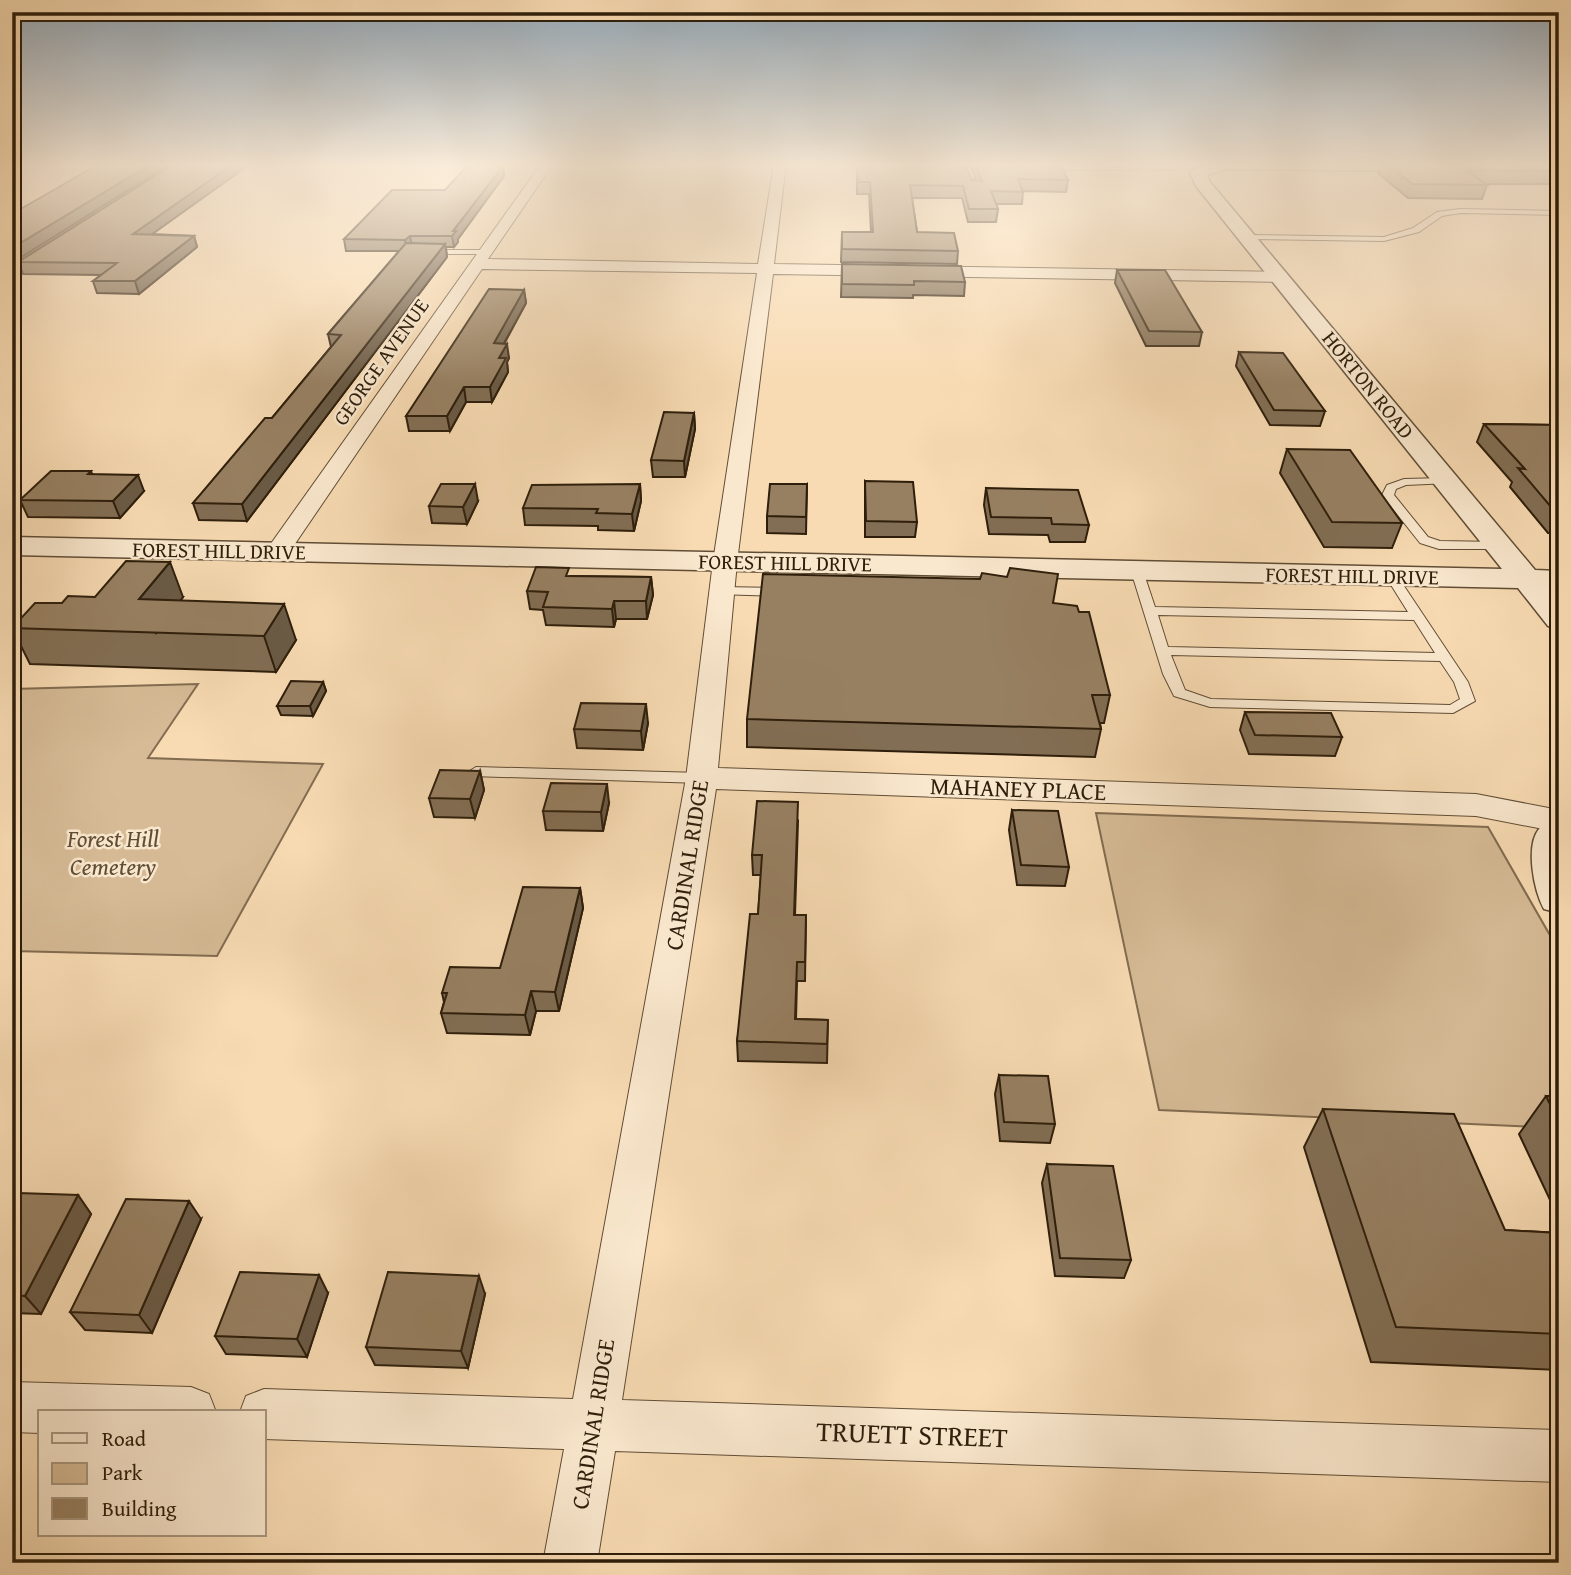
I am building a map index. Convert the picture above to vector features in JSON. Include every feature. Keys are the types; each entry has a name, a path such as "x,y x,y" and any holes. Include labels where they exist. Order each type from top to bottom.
{"street":[{"path":"12,273 66,238"},
{"name":"GEORGE AVENUE","path":"277,552 496,238"},
{"name":"CARDINAL RIDGE","path":"570,1563 702,778 723,576 769,238"},
{"name":"HORTON ROAD","path":"1247,238 1559,619"},
{"path":"482,258 765,268 1281,277"},
{"name":"FOREST HILL DRIVE","path":"12,546 277,552 723,576 1137,571 1559,580"},
{"name":"MAHANEY PLACE","path":"702,778 1476,804 1559,821"},
{"path":"1559,833 1554,838 1553,872 1559,898"},
{"path":"12,1407 119,1410"},
{"name":"TRUETT STREET","path":"266,1414 1559,1456"}],"lane":[{"path":"1281,238 1389,238"},
{"path":"412,251 482,258"},
{"path":"1445,481 1404,482 1391,487 1388,495 1424,540 1439,545 1497,546"},
{"path":"1137,571 1162,651 1179,692 1210,703 1453,709 1468,701 1461,682 1392,576"},
{"path":"723,576 801,592"},
{"path":"1150,611 1418,617"},
{"path":"1162,651 1445,657"},
{"name":"MAHANEY PLACE","path":"476,772 702,778"}],"green space":[{"name":"Forest Hill Cemetery","path":"198,684 148,758 323,764 217,956 12,951 12,689"},
{"path":"1096,813 1488,827 1559,951 1559,1128 1159,1110"}],"building":[{"path":"12,238 29,238 12,248"},
{"path":"57,238 192,238 135,281 93,281 117,263 18,262"},
{"path":"345,238 408,238 405,240"},
{"path":"842,238 955,238 958,251 842,249"},
{"path":"406,243 445,244 242,504 193,503 265,418 272,418 341,335 328,334"},
{"path":"842,264 961,266 965,282 914,281 914,285 842,284"},
{"path":"1117,270 1165,270 1202,332 1149,331"},
{"path":"489,289 524,290 494,343 507,344 499,358 506,358 490,387 464,387 447,416 406,416"},
{"path":"1239,352 1283,353 1325,411 1274,410"},
{"path":"664,412 694,413 684,461 651,460"},
{"path":"1484,424 1559,425 1559,514 1518,468 1525,469"},
{"path":"1287,449 1350,450 1402,523 1332,522"},
{"path":"51,471 138,475 113,501 20,500"},
{"path":"865,481 913,482 917,522 866,521"},
{"path":"441,484 475,484 463,507 429,506"},
{"path":"640,484 632,514 596,513 598,509 523,508 532,485"},
{"path":"770,484 807,484 806,517 767,516"},
{"path":"986,488 1078,490 1089,525 1052,524 1051,518 991,517"},
{"path":"126,561 170,562 139,599 284,604 264,636 12,628 35,603 62,603 68,596 95,597"},
{"path":"536,567 569,568 566,576 651,577 646,601 614,601 612,609 543,607 548,592 527,591"},
{"path":"1010,568 1058,574 1053,603 1077,606 1079,612 1089,612 1110,695 1092,695 1101,729 747,719 763,574 980,579 982,573 1007,577"},
{"path":"291,681 323,682 310,706 277,706"},
{"path":"581,703 646,704 641,731 574,729"},
{"path":"1245,712 1331,713 1342,737 1255,735"},
{"path":"440,770 480,771 470,799 429,798"},
{"path":"551,783 607,784 601,812 543,811"},
{"path":"757,801 798,802 794,915 806,915 805,962 797,962 795,1019 828,1020 827,1044 737,1041 750,914 758,914 762,855 752,855"},
{"path":"1012,810 1058,811 1069,867 1021,865"},
{"path":"523,887 580,888 555,992 531,991 525,1015 441,1013 447,993 442,993 450,967 500,968"},
{"path":"999,1075 1048,1076 1055,1124 1004,1122"},
{"path":"1546,1096 1559,1097 1559,1123"},
{"path":"1323,1109 1454,1114 1505,1230 1559,1233 1559,1334 1396,1327"},
{"path":"1047,1164 1113,1166 1131,1260 1060,1258"},
{"path":"18,1193 78,1195 25,1296 12,1295 12,1204"},
{"path":"126,1199 189,1201 139,1315 70,1312"},
{"path":"240,1272 319,1275 297,1339 215,1336"},
{"path":"388,1272 479,1276 461,1351 366,1347"}]}
